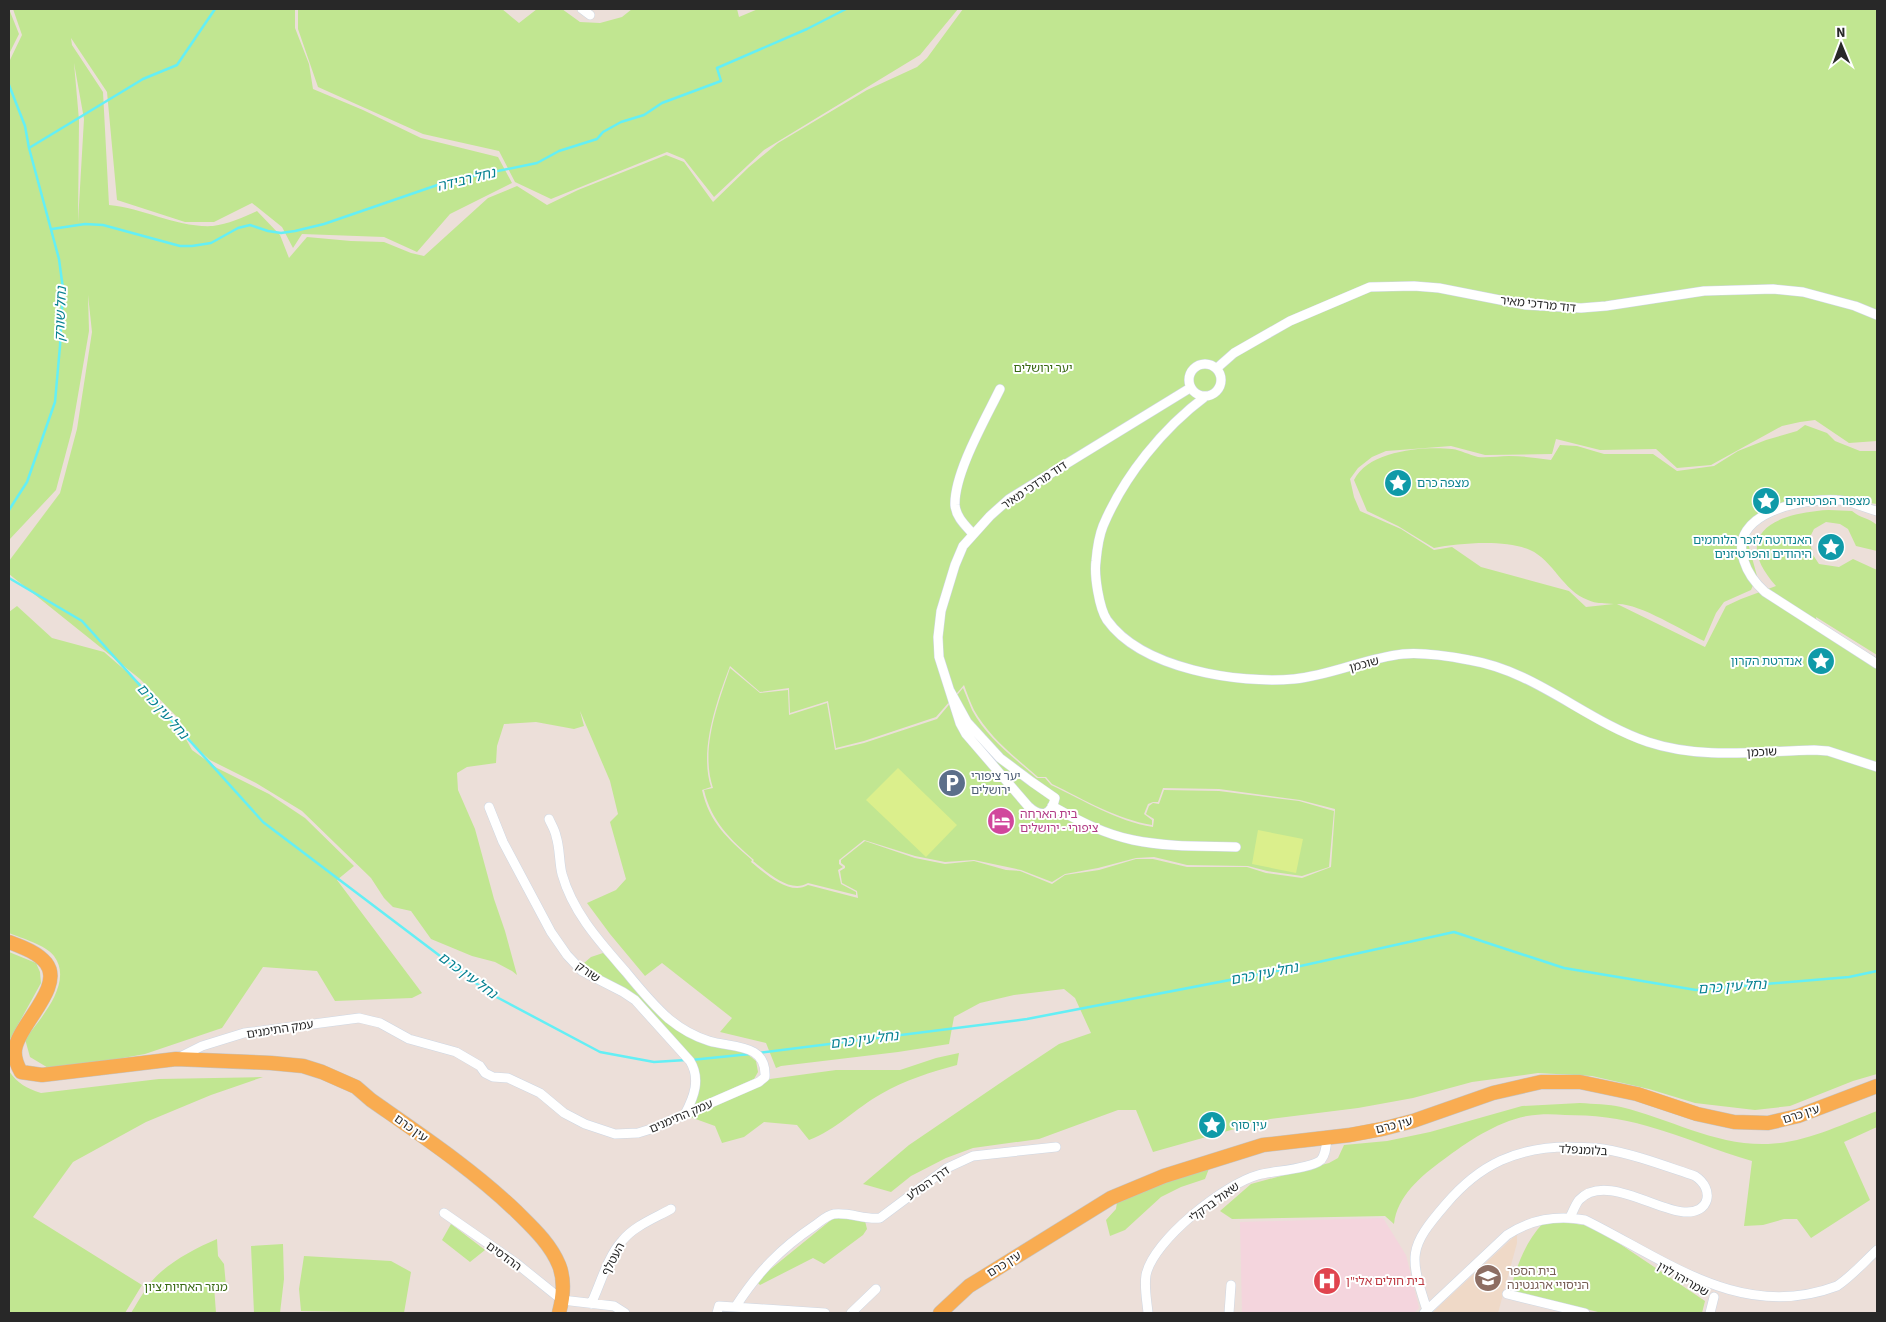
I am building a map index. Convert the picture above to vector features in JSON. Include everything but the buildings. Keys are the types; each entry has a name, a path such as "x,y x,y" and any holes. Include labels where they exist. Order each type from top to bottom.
{"main road":[{"name":"עין כרם","path":"9,942 36,954 47,965 50,978 44,996 16,1042 15,1058 21,1072 42,1075 176,1059 303,1066 342,1080 356,1087 371,1100 474,1174 536,1230 558,1264 562,1274 561,1307"},
{"name":"עין כרם","path":"940,1313 962,1291 984,1276 1124,1192 1182,1170 1248,1149 1274,1143 1350,1136 1413,1121 1493,1094 1541,1082 1580,1082 1637,1094 1697,1114 1734,1122 1768,1123 1798,1116 1877,1086"}],"street":[{"path":"582,9 590,15"},
{"name":"דוד מרדכי מאיר","path":"1217,368 1234,353 1290,321 1370,287 1414,286 1438,288 1526,305 1581,308 1704,291 1773,289 1803,292 1855,306 1877,315"},
{"path":"1208,363 1217,368 1220,373 1221,383 1216,392 1206,396 1197,394 1190,388 1188,378 1193,368 1197,365 1208,363"},
{"name":"דוד מרדכי מאיר","path":"950,691 967,722 1000,758 1055,798 1052,806 1043,815 1037,814 1028,806 966,734 960,723 939,657 938,637 941,611 955,565 964,546 973,534 1009,499 1190,388"},
{"path":"973,534 960,520 955,506 958,480 1000,389"},
{"name":"שוכמן","path":"1206,396 1172,427 1147,454 1122,490 1102,528 1095,563 1102,608 1107,619 1124,637 1151,654 1173,664 1207,673 1264,680 1316,676 1404,654 1428,654 1471,660 1519,674 1593,718 1648,742 1665,747 1707,753 1828,751 1877,768"},
{"path":"1877,511 1837,500 1809,501 1785,507 1767,513 1756,520 1747,531 1741,548 1752,578 1765,592 1877,664"},
{"path":"1052,806 1085,824 1132,840 1173,846 1236,847"},
{"name":"שורק","path":"488,808 503,842 551,932 567,955 582,971 635,1000 690,1061 696,1071 696,1081 691,1104 685,1114"},
{"name":"עמק התימנים","path":"176,1059 202,1046 244,1034 359,1018 380,1023 409,1039 456,1052 480,1066 485,1073 493,1077 508,1078 540,1093 564,1113 585,1124 615,1134 638,1133 759,1082 765,1076 764,1062 758,1054 749,1049 708,1041 677,1024 657,1007 588,927 574,905 562,874 556,836 549,819"},
{"name":"שאול ברקלי","path":"1148,1313 1146,1296 1147,1274 1159,1250 1180,1227 1226,1190 1245,1179 1316,1163 1324,1155 1327,1138"},
{"name":"דרך הסלע","path":"736,1306 767,1263 796,1238 832,1214 857,1215 871,1219 880,1218 947,1168 973,1156 1056,1147"},
{"name":"בלומנפלד","path":"1425,1312 1414,1253 1419,1239 1431,1222 1461,1188 1497,1161 1520,1153 1544,1148 1602,1149 1695,1176 1702,1180 1708,1196 1706,1203 1700,1208 1692,1212 1683,1212 1622,1193 1601,1190 1584,1196 1578,1202 1570,1217"},
{"name":"העטלף","path":"591,1304 615,1250 621,1241 630,1232 671,1209"},
{"name":"ההדסים","path":"444,1213 516,1263 561,1307"},
{"path":"1425,1312 1507,1235 1540,1219 1570,1217"},
{"name":"שמריהו לוין","path":"1570,1217 1585,1220 1599,1227 1690,1286"},
{"path":"1794,1306 1836,1287 1877,1250"},
{"path":"1229,1313 1231,1285"},
{"path":"851,1313 876,1289"},
{"name":"שמריהו לוין","path":"1704,1292 1725,1301"},
{"path":"1507,1294 1585,1313"},
{"path":"1710,1313 1714,1297"},
{"path":"561,1307 600,1303 614,1306 625,1313"},
{"path":"717,1313 719,1306 825,1313"}],"shaded area":[{"name":"בית חולים אלי\"ן","path":"1383,1218 1406,1255 1419,1308 1414,1313 1242,1313 1240,1222"},
{"name":"בית הספר הניסויי ארגנטינה","path":"1517,1234 1517,1243 1498,1313 1432,1313"}],"green space":[{"path":"9,9 19,34 9,54"},
{"name":"יער ירושלים","path":"13,9 295,9 295,28 309,64 313,89 363,110 421,138 498,157 512,183 450,214 417,252 384,237 302,234 293,248 282,227 252,203 214,222 185,222 117,200 107,92 71,38 72,45 103,92 109,205 200,226 224,224 257,211 280,235 289,258 307,237 384,242 424,256 488,198 517,186 547,205 578,190 666,155 684,162 713,202 749,167 778,143 867,90 917,67 927,58 963,9 1877,9 1877,441 1849,443 1815,420 1800,422 1782,426 1711,465 1677,468 1656,449 1600,450 1556,439 1552,454 1485,455 1451,446 1386,451 1372,457 1358,468 1350,479 1354,497 1360,511 1401,529 1434,550 1452,547 1481,567 1569,591 1586,607 1614,604 1594,602 1579,596 1545,561 1530,550 1496,543 1434,548 1398,526 1367,511 1354,480 1361,470 1371,462 1397,452 1426,448 1459,450 1478,457 1514,456 1551,460 1560,445 1577,446 1604,454 1653,454 1677,471 1714,466 1738,451 1797,431 1805,425 1827,433 1835,441 1860,451 1877,451 1877,504 1856,501 1803,504 1753,521 1748,543 1757,576 1751,590 1724,602 1716,613 1704,641 1661,618 1637,608 1617,604 1705,647 1726,606 1776,586 1764,569 1758,555 1757,543 1762,533 1771,525 1784,518 1799,514 1830,510 1852,511 1877,525 1877,551 1856,546 1848,529 1840,524 1826,522 1814,529 1809,539 1813,555 1819,564 1839,567 1853,559 1877,570 1877,655 1816,617 1817,623 1877,658 1877,1074 1853,1081 1790,1106 1755,1110 1695,1103 1649,1089 1592,1076 1538,1073 1472,1082 1413,1098 1358,1108 1270,1119 1153,1152 1136,1110 1118,1110 1039,1139 973,1148 946,1158 911,1176 891,1192 863,1184 909,1145 1009,1077 1059,1044 1091,1033 1075,998 1064,989 1014,995 980,1003 954,1017 949,1044 776,1068 766,1043 720,1032 732,1018 662,963 645,976 587,903 616,890 626,879 610,822 618,814 610,781 580,711 584,726 574,729 536,722 504,724 497,746 496,763 467,767 457,773 458,790 475,829 517,975 495,962 472,956 431,939 411,911 393,907 384,898 371,878 302,811 256,783 210,760 188,737 179,719 140,679 9,574 9,561 60,493 77,429 92,332 88,295 89,331 72,430 56,490 9,540 9,62 22,35","holes":["74,63 84,119 78,222 79,120","730,666 760,692 789,688 790,713 828,701 836,748 864,741 936,717 964,685 974,710 987,729 1038,777 1046,777 1052,784 1113,814 1139,822 1152,825 1152,820 1144,814 1148,804 1158,802 1163,788 1219,789 1300,800 1335,809 1331,867 1302,878 1266,873 1247,867 1187,867 1153,859 1136,859 1099,870 1065,875 1052,884 1020,871 1006,870 974,861 945,864 915,858 865,841 841,860 841,863 845,866 840,871 842,883 857,891 858,898 808,885 801,888 793,888 778,882 751,862 752,860 727,837 715,821 705,801 702,790 711,787 708,773 708,741 715,709"]},
{"path":"298,9 502,9 519,23 537,9 562,9 580,22 600,23 622,17 632,9 737,9 739,17 758,9 958,9 920,55 764,150 714,197 684,159 667,152 551,199 515,182 499,151 423,134 318,87 298,29"},
{"path":"17,606 52,638 104,652 142,685 178,725 192,750 217,768 269,794 305,818 354,866 337,880 422,993 412,998 335,1001 317,971 263,967 222,1028 145,1054 85,1065 50,1069 30,1057 25,1039 53,1000 60,978 59,966 50,952 39,945 9,933 9,612"},
{"path":"730,668 760,693 788,690 789,715 827,703 835,750 864,743 937,719 963,688 972,710 985,730 1037,778 1045,778 1051,785 1088,804 1139,824 1153,827 1154,819 1146,814 1149,806 1153,803 1159,804 1164,790 1219,791 1299,801 1334,811 1329,867 1302,876 1248,866 1187,865 1154,857 1136,858 1065,874 1052,882 1021,870 974,860 945,862 915,856 864,840 839,860 839,864 843,867 838,870 841,884 856,892 856,895 808,883 801,886 786,884 753,861 723,829 707,801 704,790 713,788 708,758 712,727"},
{"path":"898,768 957,825 926,857 866,800"},
{"path":"1258,830 1303,839 1296,873 1252,864"},
{"path":"9,952 36,963 40,972 41,983 9,1041"},
{"path":"603,953 674,1027 701,1043 746,1053 756,1061 758,1072 754,1079 694,1106 699,1082 694,1059 635,997 591,971 584,963 591,957"},
{"path":"959,1053 957,1065 918,1077 890,1089 828,1131 809,1140 797,1125 764,1122 744,1137 722,1143 715,1126 690,1117 770,1079 836,1070 900,1070 936,1058"},
{"path":"9,1071 23,1085 41,1093 159,1079 263,1077 211,1095 146,1122 73,1162 33,1217 142,1285 125,1313 9,1313"},
{"path":"1580,1103 1621,1107 1730,1141 1768,1144 1810,1137 1877,1111 1877,1127 1844,1142 1870,1200 1811,1238 1797,1219 1784,1219 1763,1225 1744,1226 1752,1161 1637,1123 1596,1116 1546,1114 1527,1116 1504,1123 1452,1153 1411,1187 1400,1204 1394,1224 1385,1216 1232,1219 1220,1211 1251,1184 1329,1163 1338,1158 1344,1145 1387,1141 1430,1132 1522,1106"},
{"path":"1210,1166 1205,1179 1181,1187 1161,1197 1125,1230 1110,1236 1106,1220 1116,1209 1117,1202 1146,1188"},
{"path":"836,1216 865,1221 867,1229 863,1235 824,1264 813,1258 760,1285 756,1281"},
{"path":"1543,1223 1584,1225 1608,1236 1705,1301 1702,1313 1602,1313 1510,1290 1526,1247"},
{"path":"451,1224 485,1250 470,1262 442,1240"},
{"name":"מנזר האחיות ציון","path":"217,1239 218,1256 224,1264 226,1286 214,1286 216,1313 131,1313 148,1285 157,1275 188,1253"},
{"path":"283,1244 284,1279 280,1313 254,1313 251,1246"},
{"path":"304,1256 391,1261 411,1272 404,1313 301,1311 299,1289"}],"waterway":[{"path":"29,148 143,79 177,65 215,9"},
{"name":"נחל רבידה","path":"52,229 85,224 103,225 180,246 192,246 211,243 238,228 250,225 281,233 324,224 449,181 537,163 559,151 597,139 603,132 621,122 644,115 662,103 721,81 717,68 807,29 846,9"},
{"name":"נחל שורק","path":"9,85 25,126 29,148 59,259 63,289 55,402 27,482 9,510"},
{"name":"נחל עין כרם","path":"9,578 82,621 263,822 489,993 600,1052 654,1062 686,1060"},
{"name":"נחל עין כרם","path":"758,1053 1027,1019 1287,969 1454,932 1564,968 1696,990 1849,977 1877,971"},
{"name":"נחל עין כרם","path":"691,1060 750,1054"}],"place":[{"name":"מצפה כרם","path":"1398,483"},
{"name":"מצפור הפרטיזנים","path":"1766,501"},
{"name":"האנדרטה לזכר הלוחמים היהודים והפרטיזנים","path":"1831,547"},
{"name":"אנדרטת הקרון","path":"1821,661"},
{"name":"יער ציפורי ירושלים","path":"952,783"},
{"name":"בית הארחה ציפורי - ירושלים","path":"1001,821"},
{"name":"עין סוף","path":"1212,1125"},
{"name":"בית הספר הניסויי ארגנטינה","path":"1488,1278"},
{"name":"בית חולים אלי\"ן","path":"1327,1281"}]}
